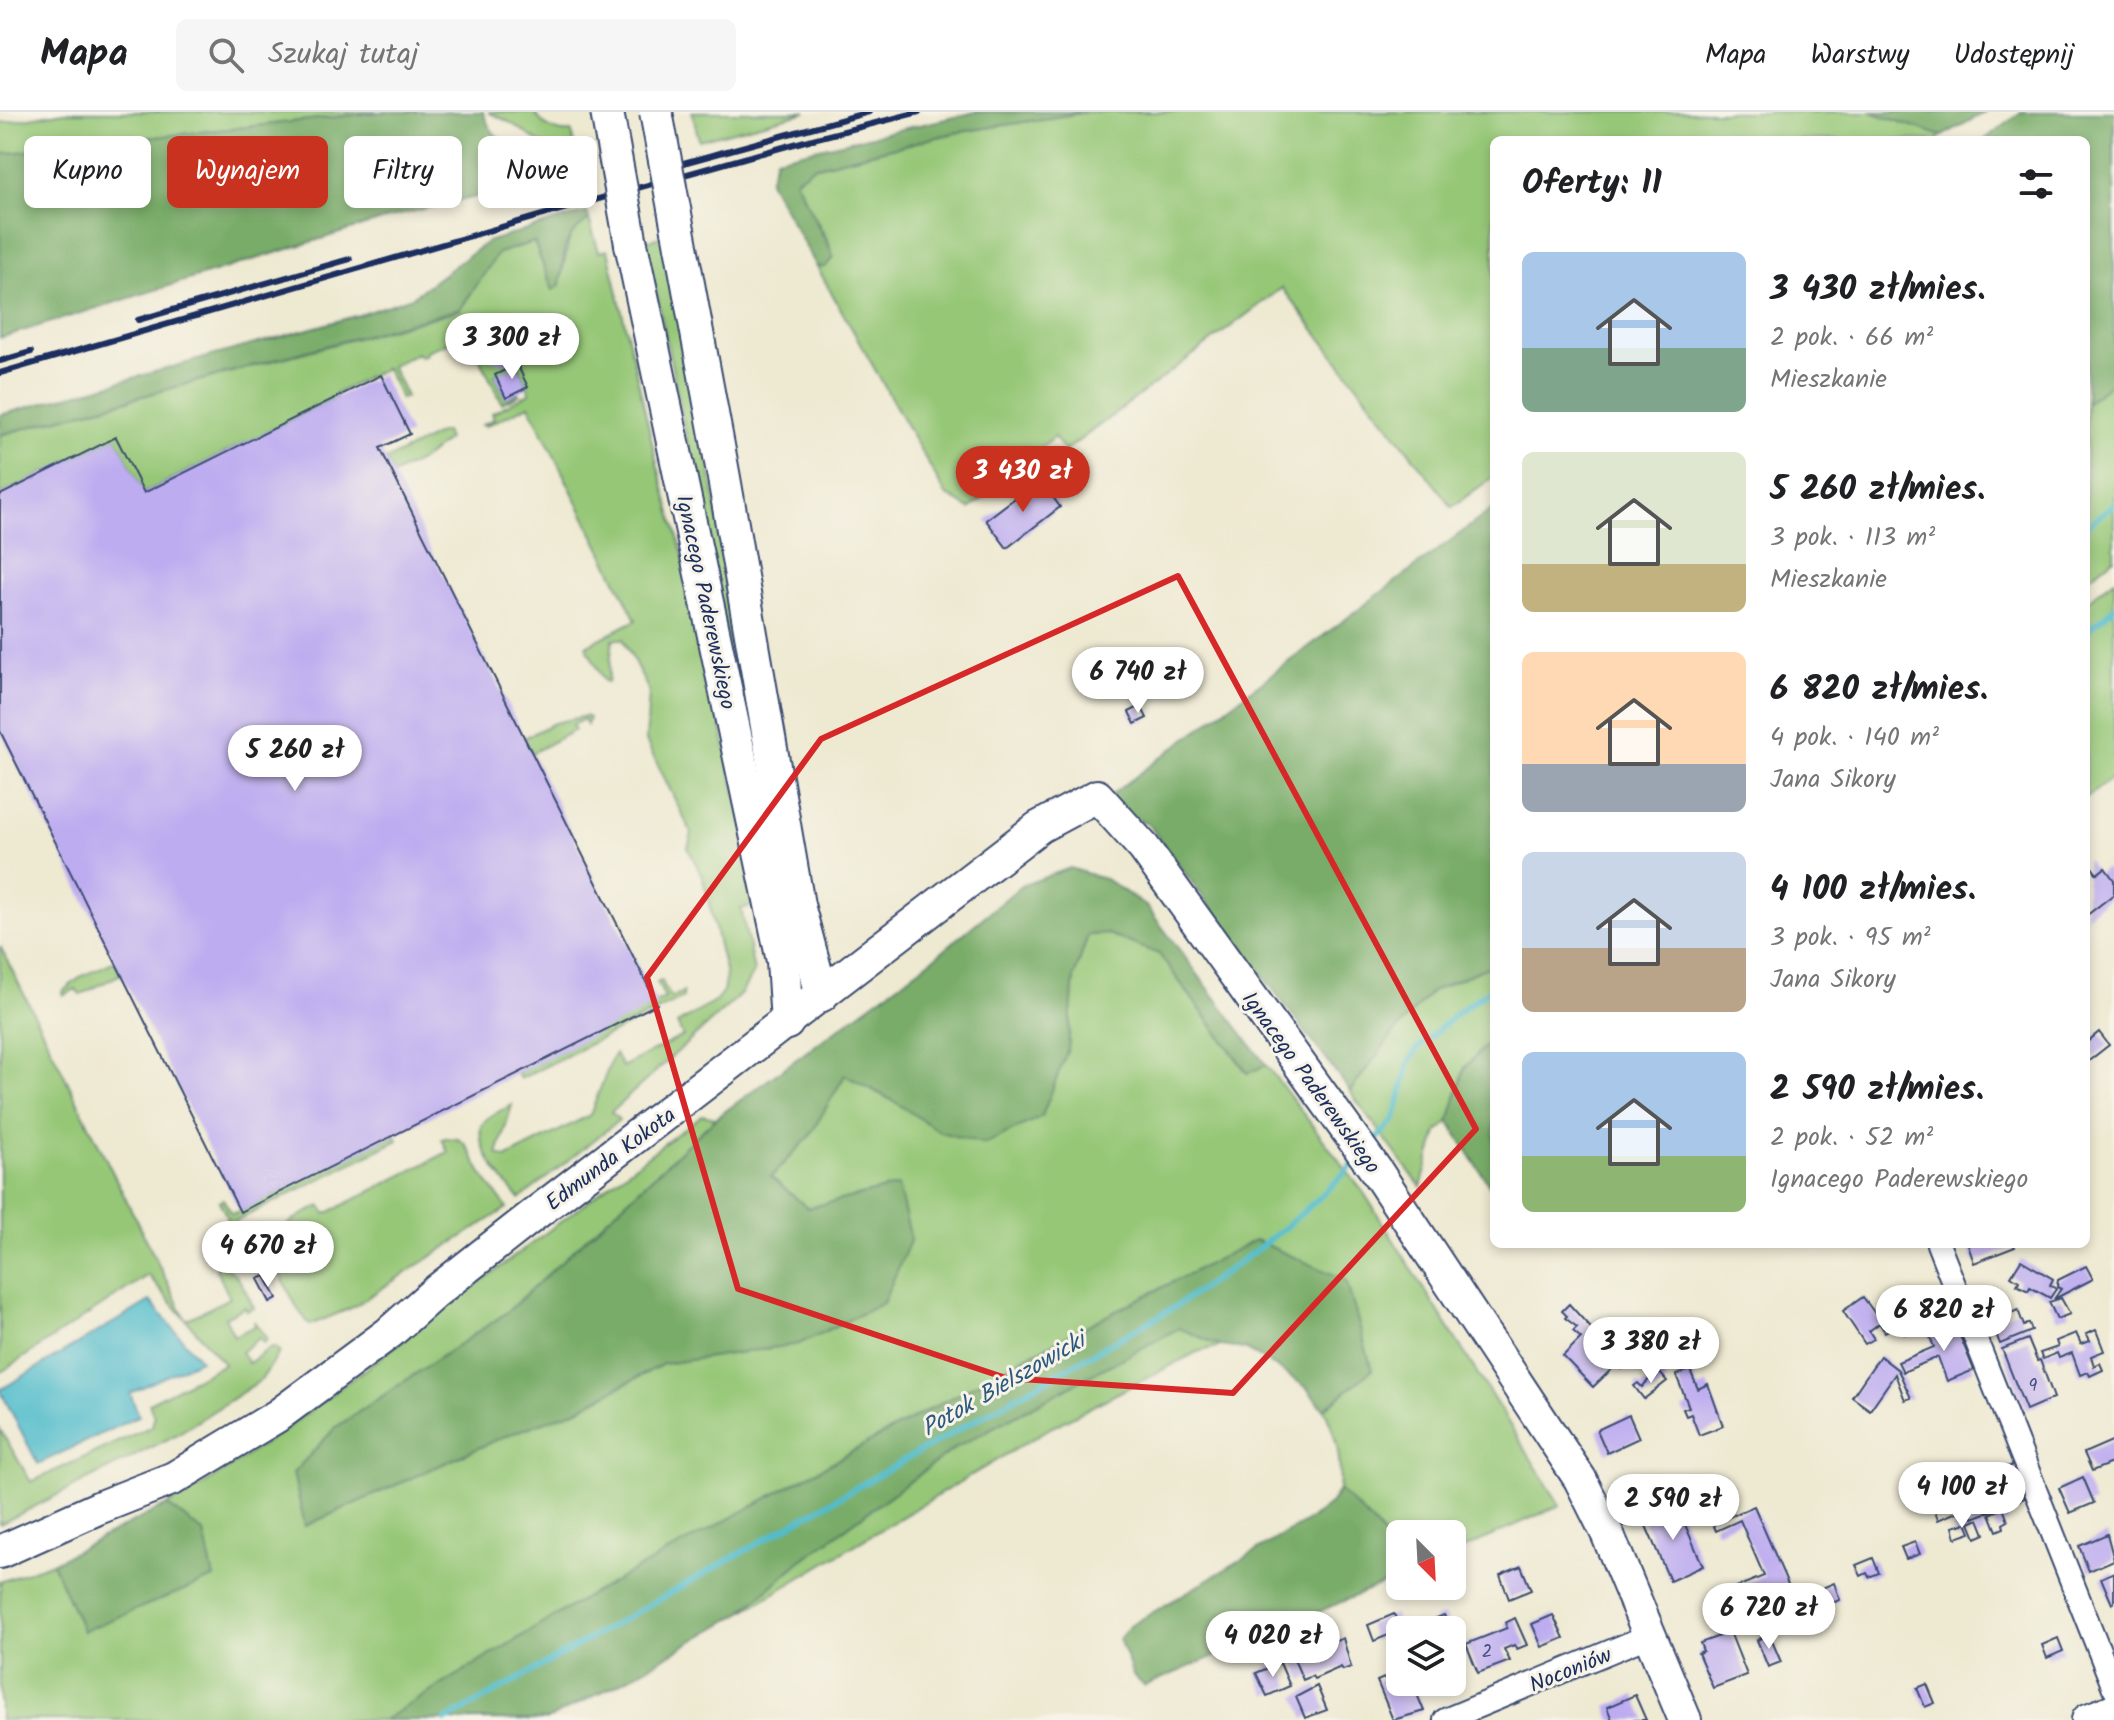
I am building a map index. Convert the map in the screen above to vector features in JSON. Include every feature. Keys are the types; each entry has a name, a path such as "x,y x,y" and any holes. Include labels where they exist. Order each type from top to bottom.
{"main road":[{"name":"Ignacego Paderewskiego","path":"607,112 631,244 794,950"},
{"name":"Ignacego Paderewskiego","path":"656,112 678,230 794,950"},
{"name":"Ignacego Paderewskiego","path":"787,1023 1039,827 1097,796 1144,848 1375,1169 1580,1479 1607,1533 1685,1720"},
{"path":"794,950 866,961"},
{"path":"794,950 822,995"},
{"path":"787,1023 794,950"},
{"name":"Edmunda Kokota","path":"0,1552 98,1508 155,1467 260,1404 346,1342 434,1293 787,1023"},
{"path":"2088,1720 2114,1710"}],"street":[{"path":"1940,1248 2114,1688"},
{"name":"Noconiów","path":"1445,1720 1650,1635"}],"highlighted area":[{"path":"1178,576 1476,1129 1233,1393 1006,1378 738,1289 647,977 821,739"}],"green space":[{"path":"65,112 382,112 151,137 24,136 24,151 0,154 0,123"},
{"path":"382,112 483,112 497,136 478,136 478,196 462,200 462,136 344,136 344,208 429,208 0,338 0,154 24,151 24,208 151,208 151,137"},
{"path":"488,112 534,112 550,128 572,132 573,136 530,136"},
{"path":"692,112 806,112 699,140"},
{"path":"976,112 1087,112 954,133 813,167 795,180 834,257 825,267 817,267 769,181 776,158"},
{"path":"1087,112 1871,112 1942,136 1490,136 1490,479 1452,507 1282,288 1065,451 1054,437 970,509 946,495 817,267 825,267 830,245 795,180 813,167 954,133"},
{"path":"1871,112 1986,112 1942,136"},
{"path":"2021,112 2114,112 2114,381 2090,400 2090,136 1989,136"},
{"path":"587,212 589,219 573,233 565,247 560,285 553,290 534,242 498,253 460,309 0,435 0,415 359,315 412,297 487,242"},
{"path":"589,219 599,252 608,250 657,464 686,566 760,903 741,909 754,972 740,995 611,1112 619,1120 520,1199 485,1151 481,1140 484,1122 512,1105 497,1154 506,1158 590,1115 613,1056 615,1054 622,1067 683,1036 677,1024 716,1001 723,992 726,975 703,878 688,848 692,834 646,741 649,691 623,639 613,639 608,682 604,681 586,646 636,620 529,405 486,426 482,425 494,419 492,413 530,393 518,365 495,375 506,398 518,392 519,395 502,403 468,335 426,351 426,355 417,353 391,366 406,397 401,399 386,368 335,394 336,398 144,493 116,438 0,495 0,435 460,310 498,253 534,242 552,289 561,278 569,240"},
{"path":"671,234 781,900 646,241"},
{"path":"2114,381 2114,558 2090,577 2090,400"},
{"path":"442,432 448,439 422,460 393,475 386,460"},
{"path":"1490,511 1490,966 1432,991 1391,1036 1350,1091 1148,824 1099,804"},
{"path":"2114,579 2114,776 2090,795 2090,600"},
{"path":"585,716 589,718 587,725 584,719 572,725 575,730 532,753 524,738 554,723"},
{"path":"1070,868 1107,880 1147,907 1266,1065 1248,1073 1159,954 1108,934 1088,935 1074,977 1068,1049 1042,1116 985,1144 940,1132 892,1100 845,1075 809,1137 771,1177 808,1208 898,1186 911,1239 883,1303 799,1344 663,1364 574,1411 507,1435 305,1526 293,1473 335,1428 506,1313 716,1118 933,959 1021,886"},
{"path":"1108,934 1159,954 1247,1073 1266,1065 1364,1193 1560,1505 1466,1548 1466,1520 1386,1520 1386,1541 1339,1490 1338,1448 1324,1409 1372,1370 1346,1281 1255,1240 593,1593 384,1720 0,1720 0,1582 52,1563 83,1631 204,1533 167,1505 197,1489 283,1431 702,1115 716,1118 506,1313 335,1428 305,1526 507,1435 574,1411 663,1364 703,1356 898,1186 808,1208 770,1177 809,1137 845,1075 891,1100 1068,1049 1074,977 1088,935"},
{"path":"0,946 185,1319 148,1275 0,1373"},
{"path":"115,961 121,974 80,995 76,989 64,995 62,992 82,976"},
{"path":"1490,966 1490,1041 1465,1067 1449,1122 1437,1132 1421,1187 1350,1092 1391,1036 1432,991"},
{"path":"661,980 671,998 683,992 683,998 520,1079 517,1073 665,998 657,982"},
{"path":"1490,1041 1490,1186 1449,1122 1465,1067"},
{"path":"395,1134 398,1140 224,1227 216,1226 228,1219 219,1201 223,1199 232,1214 240,1211"},
{"path":"442,1139 458,1139 466,1145 485,1179 507,1208 351,1308 310,1325 297,1308 275,1264 279,1263 280,1240 287,1226 321,1206 326,1214 448,1152"},
{"path":"1255,1240 1346,1280 1372,1370 1324,1409 1306,1387 1265,1360 1245,1349 1221,1346 1179,1328 958,1446 799,1562 741,1613 625,1680 547,1720 384,1720 593,1593 1018,1361"},
{"path":"217,1264 236,1275 254,1308 247,1311 245,1307 225,1317 234,1336 255,1326 254,1321 267,1339 264,1343 259,1338 241,1352 249,1363 270,1348 274,1347 280,1352 261,1380 176,1435 0,1524 0,1429 31,1482 152,1426 154,1417 149,1403 224,1364 186,1320 230,1298 216,1269"},
{"path":"1179,1328 1221,1346 1197,1352 1052,1427 741,1613 799,1562 958,1446"},
{"path":"1339,1490 1386,1539 1386,1583 1144,1686 1133,1675 1119,1639 1130,1626 1313,1517 1331,1503"},
{"path":"167,1505 204,1533 214,1578 83,1631 52,1563"}],"water":[{"path":"150,1301 200,1360 130,1393 139,1416 38,1464 0,1390"}],"building":[{"path":"502,331 514,335 518,347 514,359 502,363 490,359 486,347 490,335"},
{"path":"517,364 528,387 506,398 495,375"},
{"path":"381,375 410,434 380,448 657,1004 240,1212 0,731 0,495 116,437 144,493"},
{"path":"1040,479 1060,507 1007,548 986,520"},
{"path":"1141,706 1147,718 1135,724 1129,712"},
{"path":"2090,864 2097,874 2105,868 2114,880 2114,894 2090,913"},
{"path":"2099,1032 2109,1045 2090,1060 2090,1040"},
{"path":"1969,1248 2012,1248 1974,1263"},
{"path":"2021,1260 2053,1279 2050,1285 2056,1289 2050,1298 2030,1287 2028,1291 2017,1285 2019,1281 2011,1276"},
{"path":"2086,1266 2093,1279 2054,1299 2061,1289 2057,1287 2058,1280"},
{"path":"265,1276 277,1298 270,1302 258,1279"},
{"path":"1863,1297 1881,1322 1869,1331 1874,1339 1865,1344 1843,1311"},
{"path":"2061,1298 2070,1314 2057,1319 2049,1302"},
{"path":"1569,1304 1599,1337 1591,1343 1615,1366 1593,1387 1563,1356 1581,1338 1573,1331 1577,1327 1565,1318 1567,1316 1562,1311"},
{"path":"2018,1310 2024,1326 2029,1323 2032,1331 2000,1344 1991,1321"},
{"path":"1897,1314 1902,1322 1885,1332 1880,1324"},
{"path":"1916,1316 1921,1325 1905,1334 1900,1326"},
{"path":"1630,1321 1650,1341 1622,1369 1602,1349"},
{"path":"1954,1321 1974,1370 1947,1381 1938,1357 1903,1372 1898,1362 1934,1347 1928,1332"},
{"path":"2096,1330 2104,1351 2091,1356 2094,1366 2100,1363 2103,1370 2090,1376 2088,1372 2080,1375 2072,1353 2059,1358 2057,1353 2043,1359 2040,1353 2058,1347 2056,1341 2076,1333 2081,1344 2090,1341 2086,1334"},
{"path":"2028,1339 2037,1361 2040,1360 2054,1398 2026,1410 2002,1349"},
{"path":"1880,1356 1898,1370 1911,1398 1905,1400 1895,1374 1870,1410 1852,1397"},
{"path":"1690,1370 1698,1389 1708,1384 1723,1426 1699,1435 1691,1414 1686,1416 1683,1409 1689,1407 1676,1375"},
{"path":"1660,1373 1667,1381 1644,1399 1634,1386 1638,1383 1642,1387 1654,1374"},
{"path":"1629,1415 1639,1438 1607,1453 1597,1430"},
{"path":"2114,1440 2114,1462 2092,1471 2084,1453"},
{"path":"2013,1465 2025,1498 1973,1518 1968,1506 1978,1502 1981,1509 1998,1503 1987,1475"},
{"path":"2083,1477 2094,1503 2070,1513 2059,1488"},
{"path":"1953,1503 1957,1512 1938,1520 1935,1511"},
{"path":"1676,1504 1703,1566 1670,1581 1643,1519"},
{"path":"1754,1506 1790,1589 1743,1609 1734,1588 1764,1576 1740,1520 1716,1531 1713,1524"},
{"path":"2003,1508 2008,1521 2003,1524 2004,1528 1997,1531 1990,1514"},
{"path":"1979,1519 1985,1534 1976,1538 1970,1523"},
{"path":"1967,1523 1971,1533 1956,1538 1953,1527"},
{"path":"2107,1534 2114,1560 2089,1571 2079,1546"},
{"path":"1915,1542 1920,1554 1906,1559 1901,1547"},
{"path":"1873,1558 1879,1573 1861,1576 1856,1565"},
{"path":"1521,1566 1531,1590 1509,1599 1500,1575"},
{"path":"2114,1572 2114,1603 2112,1604 2101,1578"},
{"path":"1834,1583 1840,1600 1829,1604 1822,1588"},
{"path":"1803,1590 1808,1603 1798,1608 1792,1594"},
{"path":"1553,1615 1564,1638 1542,1647 1532,1624"},
{"path":"1386,1617 1386,1636 1374,1641 1368,1625"},
{"path":"1515,1618 1527,1645 1504,1649 1510,1661 1478,1673 1466,1644 1507,1628 1505,1623"},
{"path":"1730,1632 1747,1675 1713,1688 1698,1653 1703,1651 1700,1643"},
{"path":"1769,1634 1781,1662 1768,1667 1757,1640"},
{"path":"1343,1638 1351,1667 1343,1670 1341,1667 1314,1679 1312,1676 1303,1680 1293,1657 1282,1661 1278,1651 1296,1644 1301,1656"},
{"path":"2058,1638 2063,1651 2047,1658 2042,1645"},
{"path":"1280,1663 1290,1686 1267,1696 1256,1673"},
{"path":"1386,1677 1386,1696 1418,1696 1424,1711 1393,1720 1377,1681"},
{"path":"1927,1684 1935,1703 1925,1707 1917,1688"},
{"path":"1317,1686 1327,1710 1305,1718 1296,1697"},
{"path":"1635,1695 1646,1720 1612,1720 1607,1707"}],"waterway":[{"name":"Potok Bielszowicki","path":"2090,523 2114,504"},
{"path":"2090,628 2114,608"},
{"name":"Potok Bielszowicki","path":"1370,1146 1395,1119 1409,1063 1417,1049 1490,989"},
{"name":"Potok Bielszowicki","path":"446,1720 1173,1308 1270,1240 1315,1202 1357,1160"}],"railway":[{"path":"676,165 869,112"},
{"path":"0,373 570,207 919,112"},
{"path":"138,320 350,259"},
{"path":"0,361 31,352"}]}
